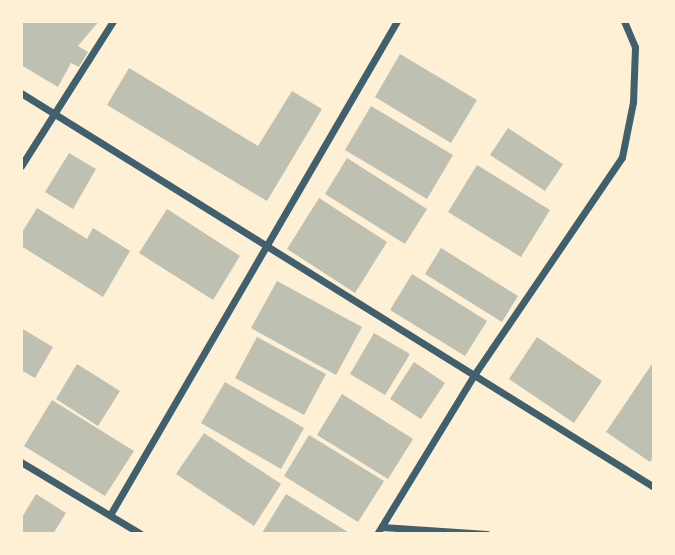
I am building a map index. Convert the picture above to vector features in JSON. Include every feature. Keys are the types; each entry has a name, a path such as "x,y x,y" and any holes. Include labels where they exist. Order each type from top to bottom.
{"street":[{"path":"21,166 52,113 113,21"},
{"path":"110,515 397,21"},
{"path":"487,534 379,530 474,375 622,157 633,102 635,47 624,21"},
{"path":"21,93 654,487"},
{"path":"21,462 141,534"}],"building":[{"path":"21,21 99,21 78,46 88,52 79,67 71,63 58,87 21,65"},
{"path":"400,54 477,100 451,143 375,97"},
{"path":"129,68 258,146 292,91 322,109 267,201 107,105"},
{"path":"371,106 453,155 427,199 345,150"},
{"path":"508,128 563,164 545,191 490,155"},
{"path":"69,153 96,169 73,209 45,192"},
{"path":"347,158 427,209 405,244 325,194"},
{"path":"477,165 550,210 521,257 448,212"},
{"path":"319,198 387,242 355,293 287,249"},
{"path":"37,208 87,239 93,228 130,251 103,297 21,246 21,234"},
{"path":"167,209 240,256 213,300 139,253"},
{"path":"441,248 518,296 502,322 425,274"},
{"path":"412,274 487,321 465,356 390,310"},
{"path":"277,281 362,327 336,375 251,328"},
{"path":"21,328 53,347 35,378 21,370"},
{"path":"374,333 410,354 385,395 350,374"},
{"path":"257,337 326,374 304,415 235,378"},
{"path":"537,337 602,381 574,423 509,379"},
{"path":"654,361 654,457 650,462 606,432"},
{"path":"414,362 445,383 421,419 390,399"},
{"path":"77,364 120,391 98,426 56,399"},
{"path":"225,382 304,428 281,469 201,423"},
{"path":"342,394 413,439 388,479 317,435"},
{"path":"52,400 134,451 105,496 24,446"},
{"path":"204,433 281,484 254,526 176,474"},
{"path":"309,435 384,481 358,522 284,476"},
{"path":"36,494 66,513 53,534 21,534 21,519"},
{"path":"286,494 351,534 262,533"}]}
